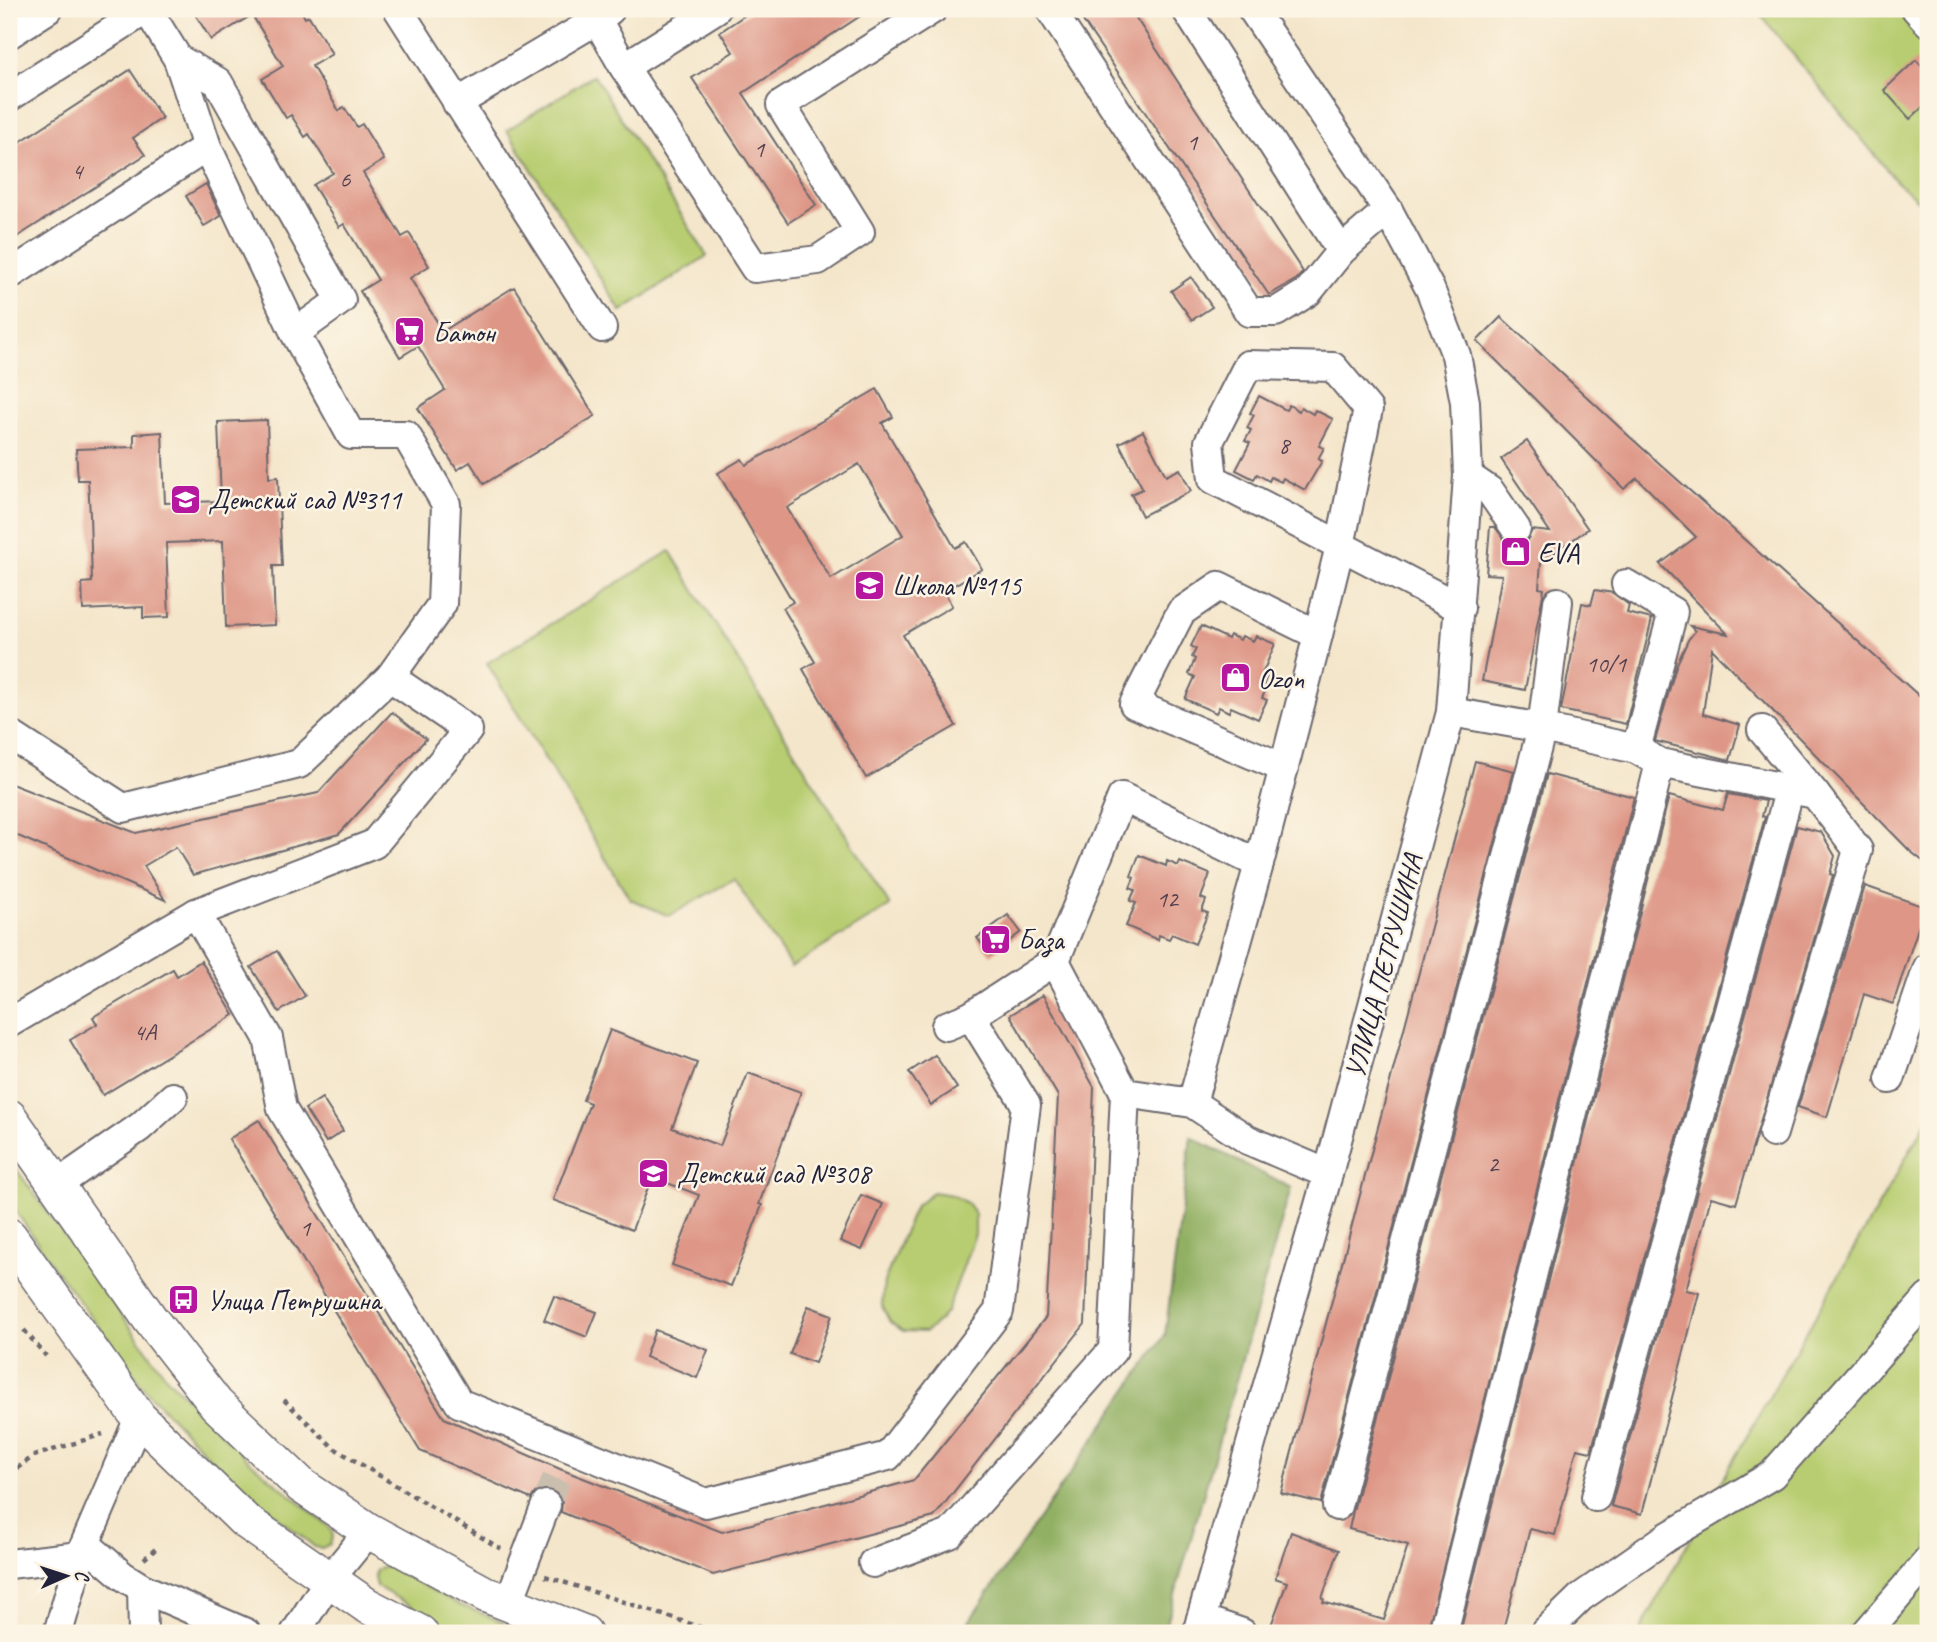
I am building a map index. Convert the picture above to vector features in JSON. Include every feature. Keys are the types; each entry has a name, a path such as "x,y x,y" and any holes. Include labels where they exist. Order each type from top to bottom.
{"main road":[{"path":"9,1117 150,1319 216,1404 302,1486 369,1531 487,1595 584,1633"},
{"path":"9,1236 125,1425 244,1520 328,1580 366,1605 420,1633"}],"street":[{"path":"9,34 48,9"},
{"path":"9,97 147,9 178,59 206,147 295,333 351,435 405,435 446,504 442,604 390,677 299,764 123,808 9,734"},
{"path":"398,9 602,328"},
{"path":"624,67 716,9"},
{"path":"457,103 604,15 624,67 755,268 818,260 860,232 781,105 933,9"},
{"path":"1050,9 1249,312 1276,312 1308,292 1340,251 1388,210"},
{"path":"1186,9 1340,251"},
{"name":"УЛИЦА ПЕТРУШИНА","path":"1199,1626 1328,1174 1451,712 1468,476 1465,402 1455,355 1430,289 1388,210 1252,9"},
{"path":"1916,9 1928,22"},
{"path":"178,59 218,82 341,300 295,333"},
{"path":"9,275 206,147"},
{"path":"1192,1103 1259,864 1318,635 1340,546 1368,409 1333,367 1248,365 1209,442 1213,479 1340,546 1460,608"},
{"path":"1468,476 1490,491 1516,529"},
{"path":"1626,584 1673,612 1636,749"},
{"path":"1284,768 1134,704 1181,612 1219,586 1318,635"},
{"path":"1337,1506 1542,728 1558,602"},
{"path":"9,1023 196,913 374,844 468,730 390,677"},
{"path":"1451,712 1542,728 1636,749 1660,763 1802,791"},
{"path":"1762,730 1802,791 1858,850 1773,1133"},
{"path":"1443,1633 1660,763"},
{"path":"1596,1497 1802,791"},
{"path":"196,913 268,1038 282,1109 459,1403 564,1458 706,1503 888,1456 999,1311 1026,1105 958,1021 1055,961 1122,797 1259,864"},
{"path":"873,1563 950,1534 1112,1350 1125,1093 1055,961"},
{"path":"1890,1079 1928,967"},
{"path":"1125,1093 1192,1103 1248,1140 1328,1174"},
{"path":"55,1186 140,1128 173,1097"},
{"path":"1544,1633 1581,1597 1645,1552 1772,1475 1928,1298"},
{"path":"58,1633 125,1425"},
{"path":"508,1604 546,1505"},
{"path":"295,1633 328,1580 369,1531"},
{"path":"9,1564 84,1550 142,1588 246,1633"},
{"path":"1866,1633 1928,1561"},
{"path":"142,1588 143,1633"},
{"path":"1199,1626 1242,1633"}],"path":[{"path":"24,1331 46,1356"},
{"path":"284,1400 334,1448 544,1576 718,1633"},
{"path":"9,1474 34,1457 125,1425"}],"green space":[{"path":"1756,9 1928,9 1928,209 1896,181"},
{"path":"594,75 707,256 621,311 507,130"},
{"path":"670,551 890,906 791,967 734,879 669,916 630,899 487,663"},
{"path":"1928,1119 1928,1633 1639,1633 1723,1478"},
{"path":"1191,1137 1291,1188 1164,1633 961,1633 1165,1335"},
{"path":"9,1159 168,1379 247,1459 329,1527 333,1535 330,1544 322,1548 315,1547 230,1479 148,1393 53,1266 9,1201"},
{"path":"933,1192 952,1195 967,1203 975,1214 975,1234 947,1311 925,1332 903,1331 890,1322 882,1306 884,1282 915,1206"},
{"path":"387,1566 458,1604 530,1633 462,1633 450,1628 376,1586 376,1570"}],"building":[{"path":"192,9 300,9 305,18 309,16 332,54 312,66 339,111 344,107 357,127 362,124 384,160 363,173 402,237 409,233 429,266 410,278 443,331 514,287 595,416 484,484 470,462 457,470 418,408 445,390 418,346 400,357 360,291 378,280 344,224 339,227 313,185 333,173 309,134 305,137 291,115 286,118 262,79 283,66 252,15 211,40"},
{"path":"754,9 871,9 743,93 816,205 788,223 692,78 733,52 720,32"},
{"path":"1075,9 1130,9 1303,272 1297,279 1269,295"},
{"path":"1916,60 1928,73 1928,102 1910,119 1884,90"},
{"path":"130,70 162,118 133,138 145,155 9,242 9,149"},
{"path":"206,184 221,216 204,226 186,196"},
{"path":"1191,277 1212,307 1192,320 1171,291"},
{"path":"1501,317 1630,437 1928,704 1928,865 1910,851 1712,649 1703,714 1740,725 1730,760 1655,741 1676,666 1695,631 1690,626 1728,634 1660,564 1696,537 1637,478 1624,489 1477,341"},
{"name":"Школа №115","path":"877,389 893,417 882,423 955,548 966,542 982,569 944,591 952,606 903,635 956,726 866,778 803,669 815,662 783,608 793,602 718,473 742,459 746,465","holes":["859,464 903,535 831,579 787,508"]},
{"path":"1259,396 1286,410 1289,405 1299,411 1301,407 1313,414 1315,410 1333,419 1319,446 1324,448 1318,459 1322,461 1305,490 1283,478 1281,482 1271,477 1269,481 1257,474 1254,479 1236,470 1250,443 1245,441 1251,430 1247,428 1254,415 1250,413"},
{"path":"267,420 269,478 278,477 282,566 273,566 275,625 226,627 223,541 166,543 169,617 143,618 143,607 83,610 82,583 92,582 90,515 88,480 78,480 76,449 134,447 134,434 162,432 165,503 221,501 218,422"},
{"path":"1143,431 1166,476 1180,469 1191,491 1142,516 1131,494 1143,489 1119,443"},
{"path":"1527,441 1588,529 1541,562 1539,588 1544,589 1525,690 1482,681 1502,575 1486,574 1490,527 1495,527 1508,544 1517,546 1526,542 1532,530 1550,532 1501,459"},
{"path":"1595,590 1613,593 1629,605 1627,613 1652,619 1626,724 1561,710 1582,603 1591,605"},
{"path":"1201,626 1228,639 1230,635 1240,640 1242,636 1253,641 1256,636 1275,644 1263,672 1268,674 1263,685 1267,687 1262,698 1267,700 1258,719 1231,707 1229,712 1219,707 1216,713 1185,699 1195,677 1189,674 1196,649 1191,646"},
{"path":"392,712 426,739 339,834 193,875 176,847 144,866 165,900 9,832 9,783 136,833 318,793"},
{"path":"1475,761 1514,771 1321,1503 1281,1493"},
{"path":"1547,774 1634,797 1427,1633 1285,1633 1270,1628 1287,1582 1275,1578 1291,1532 1339,1550 1322,1598 1323,1602 1384,1620 1408,1545 1349,1529"},
{"path":"1728,794 1766,801 1762,816 1765,817 1591,1452 1577,1449 1555,1535 1530,1529 1502,1633 1460,1633 1669,796 1723,810"},
{"path":"1797,826 1821,832 1835,856 1830,874 1833,875 1736,1204 1711,1197 1686,1290 1699,1293 1642,1514 1611,1506"},
{"path":"1139,855 1166,866 1167,861 1178,866 1180,862 1210,874 1201,898 1206,900 1202,911 1208,913 1195,944 1172,934 1169,939 1159,935 1158,940 1126,926 1136,903 1130,901 1135,890 1130,888 1134,878 1131,876"},
{"path":"1865,886 1925,907 1893,1004 1864,994 1827,1117 1798,1107"},
{"path":"1008,915 1021,932 991,955 977,938"},
{"path":"277,951 305,996 279,1012 251,967"},
{"path":"201,961 234,1015 103,1095 70,1040 97,1024 93,1017 173,969 177,976"},
{"path":"1043,995 1094,1087 1085,1324 934,1517 713,1575 561,1512 562,1502 553,1490 543,1489 531,1499 420,1451 229,1139 259,1120 444,1418 560,1469 722,1532 914,1480 1046,1317 1058,1096 1010,1015"},
{"path":"610,1030 697,1063 672,1128 720,1146 748,1073 801,1092 731,1286 672,1265 699,1195 652,1177 632,1230 553,1200 590,1103 583,1100"},
{"path":"935,1055 957,1088 931,1105 909,1072"},
{"path":"322,1098 343,1131 326,1142 305,1109"},
{"path":"861,1195 883,1204 862,1250 840,1241"},
{"path":"554,1296 597,1312 587,1337 544,1320"},
{"path":"808,1306 832,1315 815,1363 790,1354"},
{"path":"655,1330 708,1350 697,1378 645,1357"}],"tunnel":[{"path":"546,1505 560,1469"}],"place":[{"name":"Батон","path":"410,332"},
{"name":"Детский сад №311","path":"185,499"},
{"name":"EVA","path":"1515,552"},
{"name":"Школа №115","path":"869,585"},
{"name":"Ozon","path":"1235,678"},
{"name":"База","path":"995,939"},
{"name":"Детский сад №308","path":"654,1173"},
{"name":"Улица Петрушина","path":"184,1300"}]}
